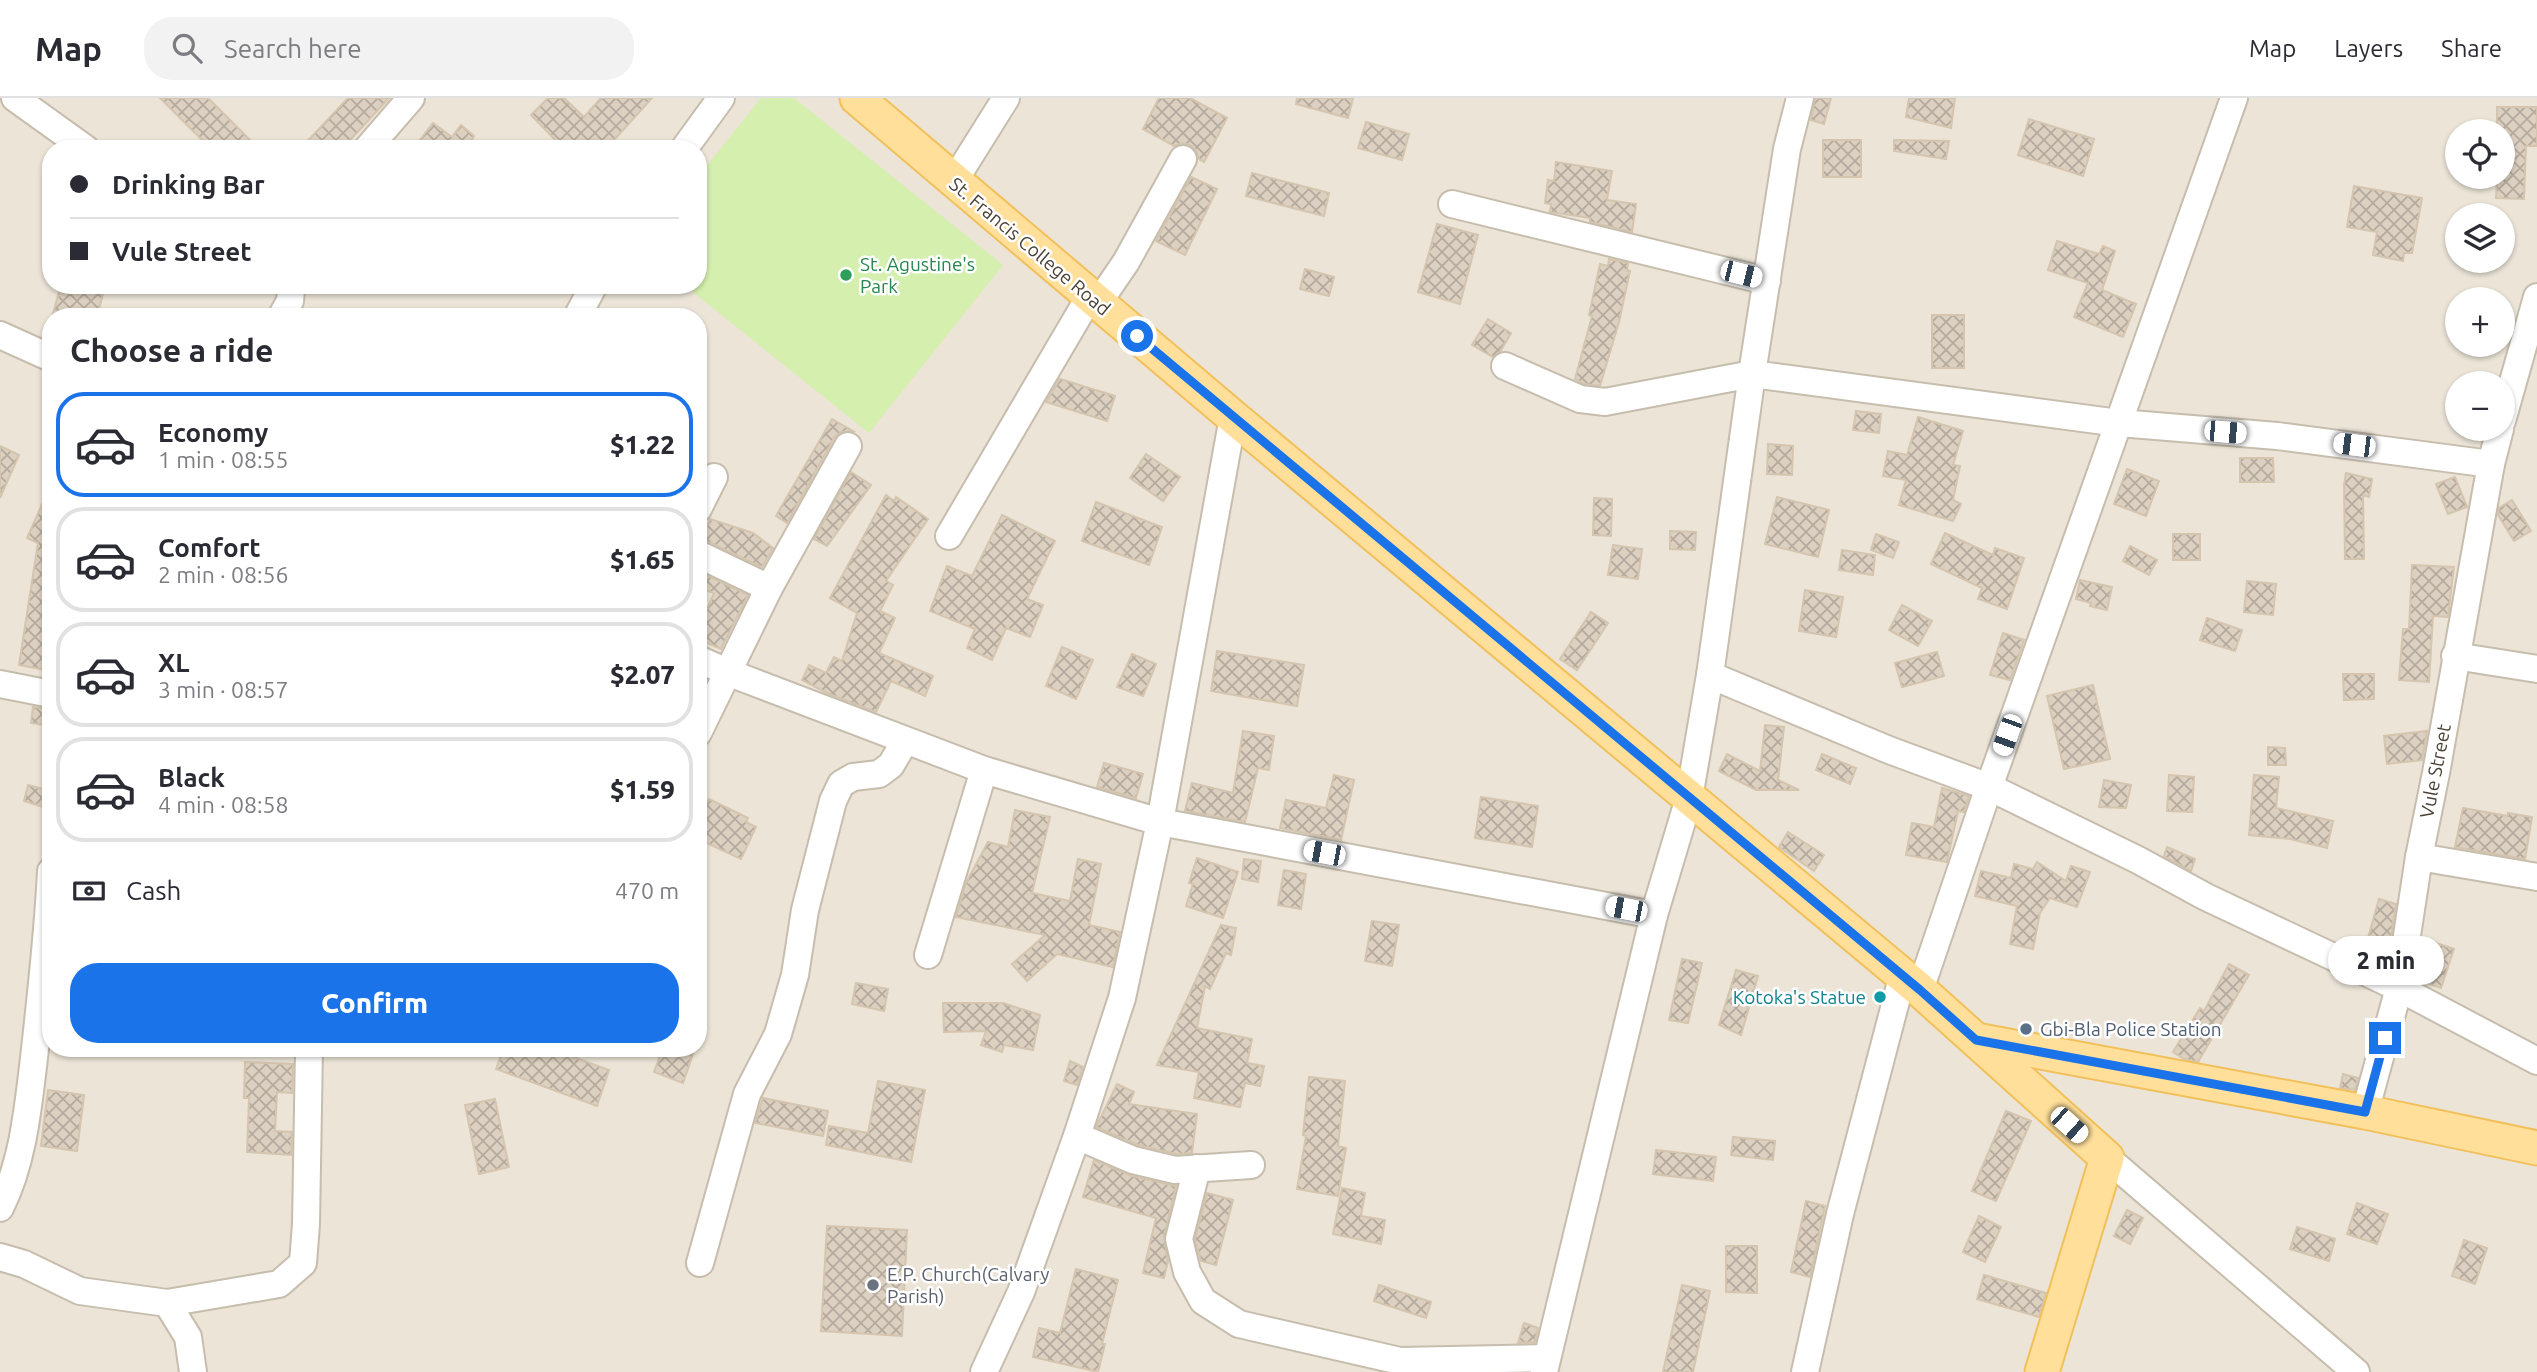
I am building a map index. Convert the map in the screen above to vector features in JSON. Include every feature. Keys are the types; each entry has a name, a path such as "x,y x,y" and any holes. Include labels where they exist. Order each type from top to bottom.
{"main road":[{"name":"St. Francis College Road","path":"857,98 1233,417 1911,984 2107,1158"},
{"path":"1976,1040 2365,1112 2537,1147"},
{"path":"2042,1372 2107,1158"}],"street":[{"path":"15,98 73,140"},
{"path":"375,140 411,98"},
{"path":"691,140 721,98"},
{"path":"954,181 1006,98"},
{"path":"1197,1168 1179,1239 1187,1272 1203,1301 1239,1324 1400,1361 1545,1365 1654,915 1689,799 1710,676 1752,374 1787,149 1800,98"},
{"path":"1805,1372 1840,1214 1911,984 1989,787 2234,98"},
{"path":"949,536 1094,300 1126,262 1183,159"},
{"path":"1452,204 1767,281"},
{"path":"2515,375 2537,297"},
{"path":"0,335 42,354"},
{"path":"1504,366 1580,400 1605,402 1752,374 2119,423 2277,436 2491,464"},
{"path":"984,1372 1021,1292 1077,1136 1122,998 1160,822 1233,417"},
{"name":"Vule Street","path":"2365,1112 2399,988 2419,856 2497,441"},
{"path":"707,714 769,588 848,446"},
{"path":"707,491 714,477"},
{"path":"707,558 769,588"},
{"path":"2455,656 2537,669"},
{"path":"707,663 984,770 1160,822 1654,915"},
{"path":"1710,676 1889,750 1989,787 2127,854 2206,897 2399,988 2537,1061"},
{"path":"0,684 42,692"},
{"path":"700,1263 747,1094 778,1034 795,975 805,910 832,801 841,784 853,776 879,774 891,765 905,741"},
{"path":"928,955 984,770"},
{"path":"2419,856 2537,877"},
{"path":"0,1208 11,1186 27,1110 42,988"},
{"path":"0,1257 24,1264 80,1291 167,1303 279,1284 303,1263 309,1057"},
{"path":"1077,1136 1133,1160 1175,1170 1251,1165"},
{"path":"2107,1158 2356,1372"},
{"path":"167,1303 188,1337 193,1372"}],"shaded area":[{"path":"0,98 2537,98 2537,1372 0,1372"}],"green space":[{"name":"St. Agustine's Park","path":"761,98 794,98 1003,265 869,433 695,294 707,294 707,166"}],"building":[{"path":"160,98 208,98 250,140 202,140"},
{"path":"348,98 389,98 350,140 308,140"},
{"path":"548,98 564,98 584,117 601,98 652,98 614,140 555,140 531,115"},
{"path":"1159,98 1190,98 1227,118 1204,162 1190,145 1182,143 1174,146 1143,129"},
{"path":"1297,98 1353,98 1348,118 1296,104"},
{"path":"1815,98 1831,98 1824,124 1811,120"},
{"path":"1909,98 1955,98 1951,128 1906,117"},
{"path":"2497,107 2537,107 2537,146 2526,146 2524,199 2496,198 2496,189 2515,189 2515,119 2497,119"},
{"path":"2029,119 2094,139 2083,176 2018,155"},
{"path":"1366,122 1409,134 1402,160 1358,148"},
{"path":"433,123 452,137 461,125 474,136 472,140 420,140"},
{"path":"1823,140 1861,140 1861,177 1823,177"},
{"path":"1894,140 1949,141 1946,159 1894,151"},
{"path":"1556,162 1612,171 1607,200 1636,204 1632,232 1590,222 1590,218 1550,212 1551,204 1545,203 1548,180 1554,181"},
{"path":"1252,173 1329,193 1324,216 1246,196"},
{"path":"1191,177 1217,189 1185,255 1156,241"},
{"path":"2354,186 2422,198 2412,253 2404,253 2403,261 2373,255 2377,232 2347,227"},
{"path":"1437,224 1478,235 1460,304 1418,292"},
{"path":"2057,241 2099,254 2103,246 2115,251 2102,290 2136,304 2123,337 2074,317 2088,283 2048,270"},
{"path":"1609,259 1628,263 1627,270 1630,271 1619,322 1600,386 1584,384 1575,379 1592,316 1589,315 1600,264 1608,266"},
{"path":"1305,269 1334,277 1329,296 1300,289"},
{"path":"58,294 103,294 99,308 55,308"},
{"path":"1932,315 1964,315 1964,368 1932,368"},
{"path":"1488,319 1511,333 1500,352 1493,357 1472,345"},
{"path":"1060,379 1115,396 1107,421 1046,402"},
{"path":"1856,411 1881,414 1879,433 1853,430"},
{"path":"1918,417 1963,431 1953,465 1960,466 1953,500 1961,504 1953,521 1899,505 1906,480 1883,476 1888,451 1907,455"},
{"path":"832,419 853,431 841,432 834,438 787,523 776,516"},
{"path":"1768,444 1793,446 1792,475 1767,474"},
{"path":"0,446 19,455 0,498"},
{"path":"1146,454 1180,477 1163,501 1130,478"},
{"path":"2240,458 2273,458 2274,482 2240,482"},
{"path":"2127,469 2159,481 2146,516 2114,504"},
{"path":"851,472 871,485 827,546 814,539"},
{"path":"2346,473 2372,479 2369,497 2363,495 2364,559 2345,559"},
{"path":"2455,477 2467,507 2448,514 2436,484"},
{"path":"886,495 894,501 896,497 928,519 886,581 893,585 880,611 895,618 879,653 933,676 925,696 891,681 876,712 829,694 802,680 809,665 826,673 834,657 842,661 857,613 830,598"},
{"path":"1777,497 1829,510 1818,557 1765,544"},
{"path":"1594,498 1612,499 1611,536 1593,535"},
{"path":"2512,500 2531,531 2514,541 2498,515 2499,508"},
{"path":"1096,502 1162,527 1149,565 1082,541"},
{"path":"42,504 42,669 19,665 38,543 27,538"},
{"path":"1002,515 1055,541 1027,599 1043,605 1030,637 1006,628 992,660 967,648 975,629 930,611 947,566 972,576"},
{"path":"710,519 753,533 773,548 762,567 707,541"},
{"path":"1670,531 1696,532 1695,550 1670,549"},
{"path":"1945,533 1993,555 1995,548 2024,558 2007,609 1978,599 1982,588 1931,564"},
{"path":"1876,534 1899,542 1893,558 1871,550"},
{"path":"2173,534 2200,534 2200,560 2173,560"},
{"path":"1613,545 1642,549 1638,579 1608,575"},
{"path":"2130,546 2157,560 2149,575 2123,561"},
{"path":"1842,550 1875,555 1873,575 1839,570"},
{"path":"2412,565 2454,567 2448,617 2433,616 2429,682 2399,680 2403,629 2409,629"},
{"path":"707,575 748,595 721,649 707,643 707,609 714,593 707,591"},
{"path":"2080,580 2112,587 2107,610 2076,599"},
{"path":"2247,581 2276,584 2273,615 2244,612"},
{"path":"1805,590 1843,597 1836,637 1799,631"},
{"path":"1902,605 1932,621 1918,646 1889,630"},
{"path":"1591,612 1608,623 1577,670 1560,659"},
{"path":"2207,618 2242,630 2235,651 2200,640"},
{"path":"2003,633 2024,640 2010,680 1990,675"},
{"path":"1062,647 1093,660 1076,699 1046,686"},
{"path":"1217,651 1304,665 1297,706 1211,691"},
{"path":"1937,652 1944,676 1902,687 1895,663"},
{"path":"1132,654 1156,664 1143,696 1117,687"},
{"path":"2343,674 2374,674 2374,699 2344,700"},
{"path":"2093,685 2110,759 2064,769 2047,696"},
{"path":"33,707 42,708 42,725 31,723"},
{"path":"1765,725 1784,727 1778,780 1799,790 1756,790 1719,771 1727,754 1760,771"},
{"path":"1243,731 1274,736 1269,770 1258,768 1245,822 1185,811 1192,783 1233,793"},
{"path":"2427,731 2422,760 2387,764 2384,736"},
{"path":"2268,747 2285,748 2286,765 2268,765"},
{"path":"1822,754 1856,768 1850,784 1816,770"},
{"path":"1104,763 1143,774 1136,798 1097,787"},
{"path":"1334,775 1354,780 1341,840 1280,828 1286,800 1326,808"},
{"path":"2169,775 2194,777 2192,812 2167,811"},
{"path":"2254,775 2279,777 2276,808 2333,821 2327,848 2290,839 2249,835"},
{"path":"2104,780 2131,785 2126,808 2099,807"},
{"path":"28,785 42,789 42,807 24,801"},
{"path":"1942,788 1969,796 1964,812 1958,811 1947,862 1906,855 1912,823 1934,827"},
{"path":"1481,797 1538,806 1532,847 1475,838"},
{"path":"709,799 748,818 746,822 756,827 741,859 707,843"},
{"path":"2463,808 2508,816 2508,813 2532,817 2525,859 2455,847"},
{"path":"1015,810 1050,817 1032,893 1070,901 1078,859 1101,864 1089,925 1120,932 1113,967 1057,954 1027,981 1012,964 1045,935 956,917 966,883 988,842 1008,847"},
{"path":"1788,832 1824,855 1814,871 1779,847"},
{"path":"2167,847 2195,859 2191,871 2164,856"},
{"path":"1197,858 1238,872 1223,918 1186,906 1193,884 1189,883"},
{"path":"1244,859 1261,861 1258,882 1242,879"},
{"path":"2037,862 2066,881 2071,866 2090,872 2077,907 2050,898 2040,913 2033,949 2010,944 2017,906 1975,896 1981,871 2011,878 2014,864 2033,869"},
{"path":"1284,870 1306,874 1301,909 1278,905"},
{"path":"2379,899 2396,904 2389,951 2366,945"},
{"path":"1372,921 1399,925 1392,966 1365,961"},
{"path":"1221,925 1236,928 1231,955 1226,953 1210,989 1205,986 1197,1028 1252,1039 1247,1063 1264,1066 1260,1086 1245,1083 1240,1107 1194,1098 1199,1072 1157,1065"},
{"path":"2430,941 2454,949 2441,988 2417,980"},
{"path":"1682,959 1702,963 1688,1023 1669,1020"},
{"path":"2229,964 2249,975 2198,1062 2184,1059 2173,1052 2200,1008 2204,1011"},
{"path":"1736,970 1758,976 1741,1035 1719,1025"},
{"path":"856,983 888,989 884,1011 852,1004"},
{"path":"943,1003 1003,1003 1040,1015 1033,1050 1004,1045 1002,1052 981,1045 986,1031 944,1032"},
{"path":"501,1057 574,1057 609,1070 597,1106 496,1069"},
{"path":"660,1057 692,1057 683,1083 654,1072"},
{"path":"1070,1061 1083,1067 1077,1085 1064,1081"},
{"path":"245,1062 293,1064 292,1093 277,1092 275,1131 292,1132 291,1155 247,1152 249,1098 244,1098"},
{"path":"2343,1074 2358,1078 2355,1090 2340,1088"},
{"path":"1309,1077 1345,1081 1338,1146 1346,1148 1338,1196 1297,1189 1306,1136 1303,1135"},
{"path":"878,1081 925,1090 911,1162 826,1145 829,1126 868,1133"},
{"path":"1117,1084 1134,1092 1129,1104 1197,1114 1192,1153 1176,1154 1138,1145 1096,1127"},
{"path":"48,1090 84,1095 77,1151 41,1146"},
{"path":"763,1098 828,1111 823,1136 755,1123"},
{"path":"495,1099 509,1167 479,1174 465,1105"},
{"path":"2006,1111 2031,1121 1996,1201 1972,1191"},
{"path":"1733,1137 1775,1141 1773,1160 1731,1155"},
{"path":"1656,1150 1716,1157 1713,1181 1653,1174"},
{"path":"1094,1160 1129,1175 1176,1186 1164,1236 1168,1261 1164,1278 1143,1273 1156,1218 1083,1197"},
{"path":"1342,1188 1365,1193 1361,1216 1385,1220 1381,1244 1333,1234"},
{"path":"1207,1193 1233,1200 1216,1265 1201,1261 1195,1239"},
{"path":"1806,1201 1825,1206 1810,1277 1791,1272"},
{"path":"2357,1203 2388,1214 2377,1244 2347,1234"},
{"path":"2127,1210 2143,1218 2130,1244 2114,1236"},
{"path":"1979,1216 2001,1227 1985,1262 1963,1252"},
{"path":"827,1226 907,1230 902,1336 821,1331"},
{"path":"2297,1227 2335,1239 2329,1261 2290,1249"},
{"path":"2464,1240 2487,1248 2475,1284 2452,1276"},
{"path":"1726,1246 1757,1246 1757,1293 1726,1292"},
{"path":"1076,1269 1118,1280 1098,1372 1033,1357 1039,1328 1060,1333"},
{"path":"1984,1275 2046,1293 2039,1317 1977,1299"},
{"path":"1379,1285 1431,1302 1426,1318 1374,1301"},
{"path":"1682,1285 1710,1291 1693,1372 1663,1372"},
{"path":"1524,1323 1538,1328 1535,1342 1518,1343"}],"place":[{"name":"St. Agustine's Park","path":"846,275"},
{"name":"Kotoka's Statue","path":"1880,997"},
{"name":"Gbi-Bla Police Station","path":"2026,1029"},
{"name":"E.P. Church(Calvary Parish)","path":"873,1285"}],"route":[{"path":"1137,336 1902,978 1920,990 1976,1040 2365,1112 2385,1038"}]}
